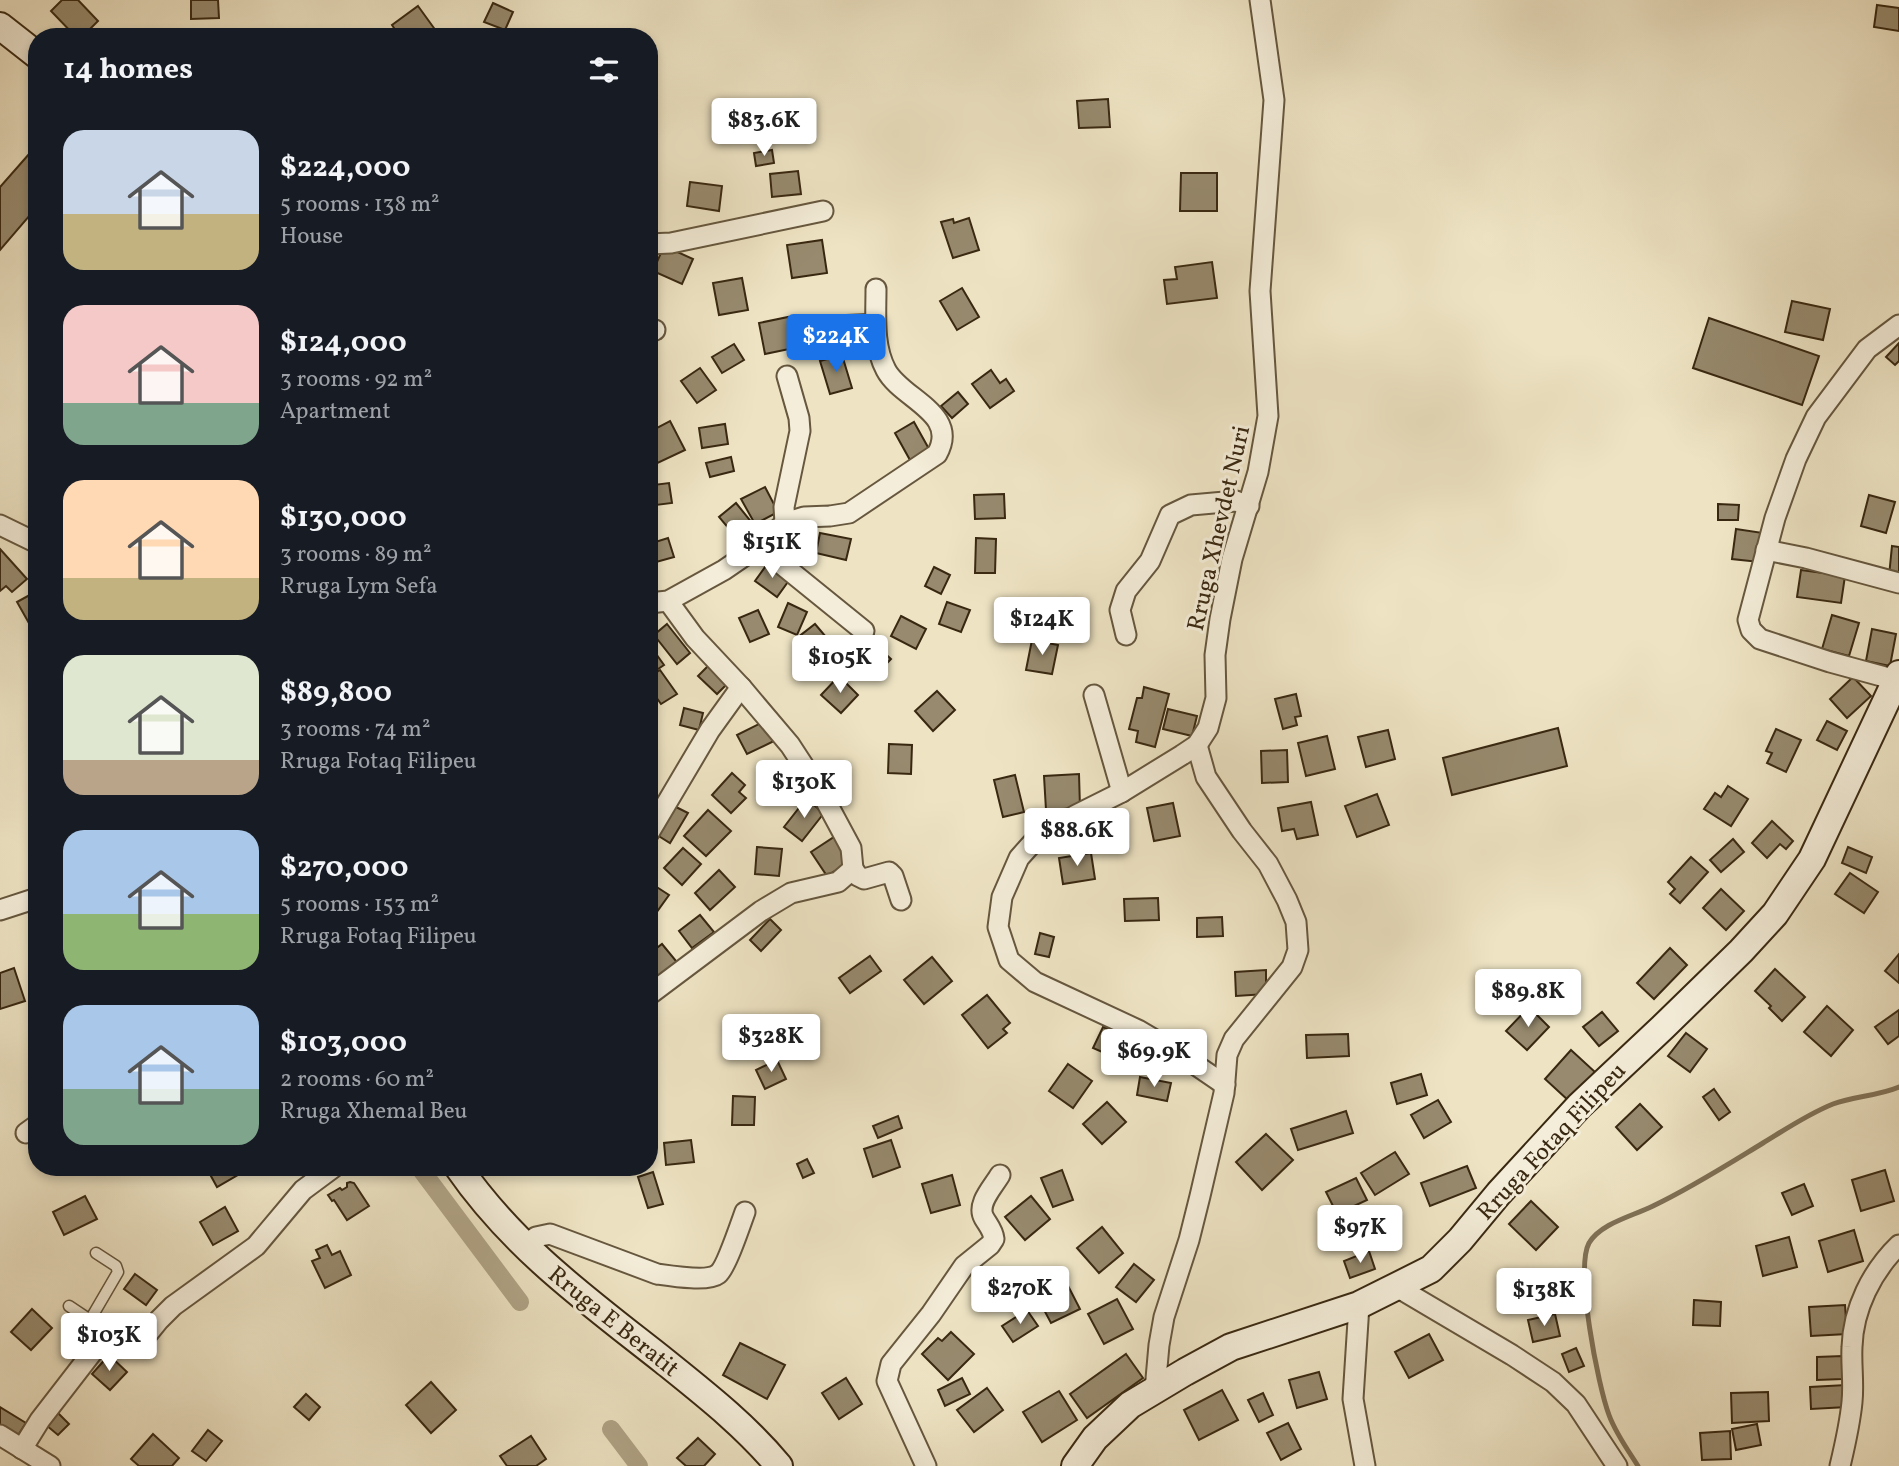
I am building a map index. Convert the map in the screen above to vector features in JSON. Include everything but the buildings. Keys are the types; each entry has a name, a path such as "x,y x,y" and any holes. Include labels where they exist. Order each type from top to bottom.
{"main road":[{"path":"0,26 28,48"},
{"name":"Rruga Fotaq Filipeu","path":"1075,1466 1096,1438 1130,1405 1231,1347 1359,1305 1431,1269 1460,1240 1578,1106 1662,1028 1775,914 1812,859 1898,677"},
{"name":"Rruga E Beratit","path":"464,1176 486,1206 524,1246 565,1283 720,1405 779,1466"}],"street":[{"name":"Rruga Xhevdet Nuri","path":"1197,746 1208,728 1216,698 1215,655 1220,619 1232,559 1258,472 1268,416 1260,291 1273,100 1260,0"},
{"path":"658,244 822,211"},
{"path":"876,289 876,328 880,356 887,373 935,417 942,429 943,444 937,454 849,513 804,516 785,523 759,546 724,569 659,602 741,687 790,746 822,794 851,848 853,869 858,876 864,878 889,872 893,876 901,900"},
{"path":"1898,677 1830,662 1760,639 1751,630 1748,620 1766,550 1796,459 1816,416 1867,349 1899,324"},
{"path":"785,523 784,507 800,431 799,418 786,376"},
{"path":"1126,635 1120,610 1126,590 1150,561 1170,515 1191,505 1237,501 1249,506"},
{"path":"0,525 28,539"},
{"path":"759,546 864,631"},
{"path":"1766,550 1899,583"},
{"path":"658,818 710,730 741,687"},
{"path":"1094,695 1122,792"},
{"path":"1155,1390 1164,1317 1189,1240 1213,1139 1224,1085 1227,1055 1234,1039 1292,967 1298,950 1296,922 1287,900 1268,864 1206,777 1197,746 1122,792 1036,839 1019,858 1002,897 998,927 1009,960 1035,982 1138,1030 1224,1085"},
{"path":"658,988 761,911 791,893 838,882 853,869"},
{"path":"0,910 28,901"},
{"path":"926,1466 887,1381 888,1372 891,1364 931,1314 964,1266 994,1239 993,1231 981,1214 981,1207 1000,1175"},
{"path":"22,1449 40,1420 108,1332 130,1347 137,1347 173,1306 256,1246 303,1189 321,1176"},
{"path":"524,1246 536,1237 550,1234 657,1274 711,1277 721,1271 746,1212"},
{"path":"1840,1466 1853,1399 1852,1346 1856,1317 1870,1283 1888,1255 1899,1245"},
{"path":"1396,1287 1553,1382 1576,1404 1617,1466"},
{"path":"1359,1305 1353,1399 1365,1466"},
{"path":"0,1435 50,1466"}],"lane":[{"path":"90,1320 118,1272 116,1266 96,1253"},
{"path":"69,1306 108,1332"}],"waterway":[{"path":"1638,1466 1612,1422 1599,1380 1586,1301 1585,1257 1589,1243 1609,1225 1681,1192 1815,1112 1841,1101 1899,1087"},
{"path":"426,1176 520,1302"},
{"path":"611,1429 639,1466"}]}
